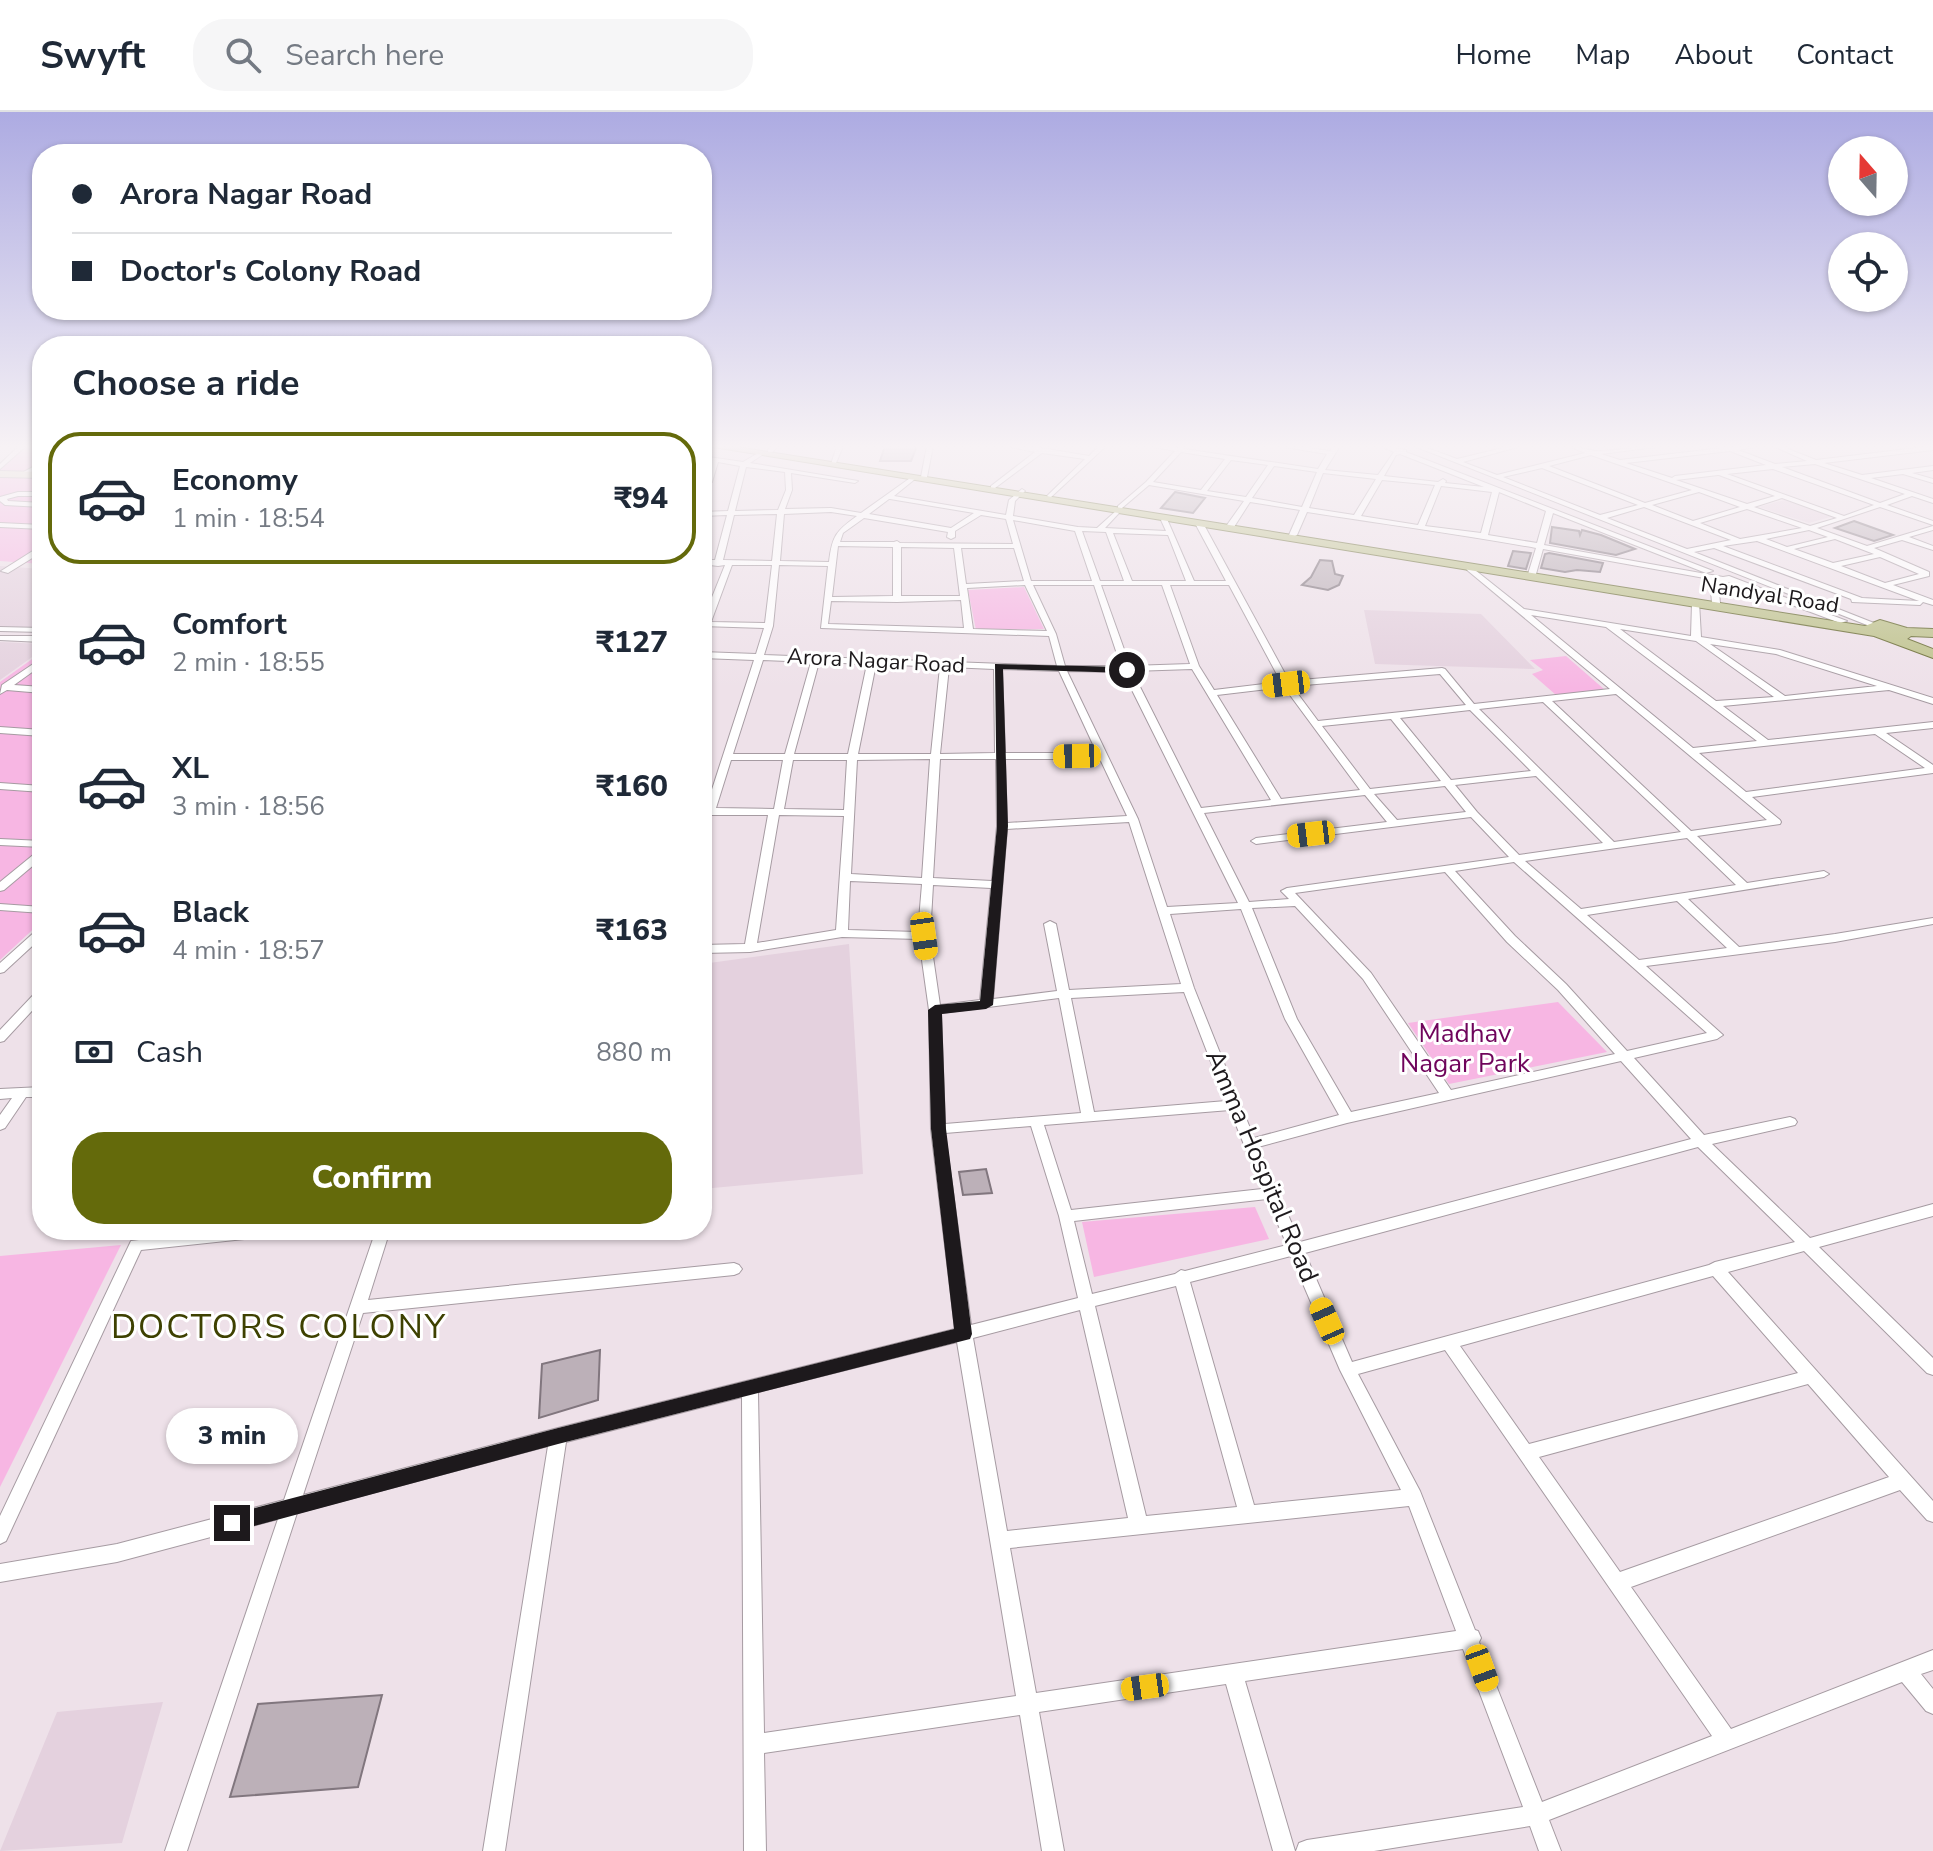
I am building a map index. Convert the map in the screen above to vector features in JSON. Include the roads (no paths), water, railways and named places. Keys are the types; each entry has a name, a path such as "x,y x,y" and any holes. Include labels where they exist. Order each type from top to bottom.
{"main road":[{"name":"Nandyal Road","path":"1214,527 1877,630"},
{"name":"Nandyal Road","path":"1244,527 1843,621 1877,630"},
{"path":"1877,630 1891,626 1933,647"},
{"path":"1877,630 1933,654"},
{"path":"1904,634 1933,633"}],"street":[{"path":"718,564 727,527"},
{"path":"712,797 729,757 769,626 779,527"},
{"path":"847,527 840,532 835,544 824,626 1052,634"},
{"path":"935,527 952,530 957,527"},
{"name":"Amma Hospital Road","path":"1012,527 1028,583 1052,634 1062,669 1133,819 1188,988 1250,1144 1348,1370 1414,1497 1471,1638 1550,1851"},
{"path":"1066,527 1109,532 1169,533"},
{"path":"1098,531 1101,527"},
{"path":"1167,527 1191,584"},
{"path":"1201,527 1286,684 1394,823"},
{"path":"1293,535 1297,527"},
{"path":"1415,527 1539,545 1732,581"},
{"path":"1484,536 1486,527"},
{"path":"1532,574 1545,527"},
{"path":"1595,527 1843,621"},
{"path":"1628,527 1815,601 1877,630"},
{"path":"1705,527 1737,540"},
{"path":"1867,548 1930,527"},
{"path":"1670,556 1737,540 1759,539 1812,528 1926,574 1886,585"},
{"path":"1078,529 1127,670 1245,906 1291,1019 1347,1118"},
{"path":"952,530 969,632"},
{"path":"1109,532 1129,584"},
{"path":"1786,549 1836,537"},
{"path":"1904,538 1933,548"},
{"path":"1759,539 1933,603"},
{"path":"897,543 897,600"},
{"path":"835,544 1017,546"},
{"path":"1714,545 1860,600"},
{"path":"1832,566 1882,554"},
{"path":"5,571 32,555"},
{"path":"712,563 832,564"},
{"path":"712,605 729,564"},
{"path":"1448,1095 1367,976 1287,891 1776,822 1470,568"},
{"path":"1714,577 1716,603"},
{"path":"963,586 1096,582 1166,585 1232,583"},
{"path":"1166,585 1195,666 1277,801"},
{"path":"827,599 965,598"},
{"path":"1815,601 1933,603"},
{"path":"1695,637 1696,604"},
{"path":"1523,611 1777,652 1933,701"},
{"path":"712,624 769,626"},
{"path":"1608,624 1766,743"},
{"path":"0,629 32,630"},
{"path":"1695,637 1783,699"},
{"path":"0,638 32,639"},
{"name":"Arora Nagar Road","path":"712,656 1062,669 1127,670 1195,666"},
{"path":"750,948 776,812 816,658"},
{"path":"842,933 852,758 872,661"},
{"path":"945,664 935,757 924,936 935,1010 938,1129 964,1334 1053,1851"},
{"path":"986,1005 1002,826 998,666"},
{"path":"2,689 32,668"},
{"path":"1212,693 1442,671 1473,708 1611,845"},
{"path":"1713,704 1893,687"},
{"path":"2,689 32,690"},
{"path":"1316,724 1617,691"},
{"path":"1546,700 1744,886"},
{"path":"1250,1144 1347,1118 1717,1035 1517,859 1473,814 1394,716"},
{"path":"1692,751 1933,725"},
{"path":"0,730 32,732"},
{"path":"1878,732 1933,770"},
{"path":"729,757 1104,756"},
{"path":"1746,795 1933,770"},
{"path":"1198,811 1538,773"},
{"path":"0,786 32,788"},
{"path":"712,811 850,813"},
{"path":"1256,841 1473,814"},
{"path":"1002,826 1133,819"},
{"path":"0,841 32,843"},
{"path":"0,888 32,861"},
{"path":"1447,868 1511,939 1562,987 1701,1141 1933,1368"},
{"path":"1578,913 1824,874"},
{"path":"846,877 997,885"},
{"path":"1680,897 1736,950"},
{"path":"1164,911 1298,902"},
{"path":"0,907 32,909"},
{"path":"1636,964 1835,938 1933,921"},
{"path":"1050,924 1088,1115"},
{"path":"712,949 750,948 842,933 924,936"},
{"path":"0,969 32,940"},
{"path":"935,1010 1063,994 1188,988"},
{"path":"0,1038 32,1004"},
{"path":"0,1094 32,1093"},
{"path":"0,1125 21,1095"},
{"path":"938,1129 1236,1105"},
{"path":"1036,1120 1066,1216 1139,1525"},
{"path":"0,1573 117,1553 558,1436 1296,1249 1701,1141 1790,1122"},
{"path":"1066,1216 1271,1193"},
{"path":"1348,1370 1933,1210"},
{"path":"0,1535 136,1245 181,1240"},
{"path":"176,1851 380,1240"},
{"path":"1715,1268 1933,1514"},
{"path":"357,1307 734,1269"},
{"path":"1181,1276 1248,1514"},
{"path":"1448,1342 1728,1741"},
{"path":"1525,1453 1809,1377"},
{"path":"750,1389 755,1851"},
{"path":"494,1851 558,1436"},
{"path":"1619,1582 1902,1481"},
{"path":"999,1540 1414,1497"},
{"path":"756,1744 1471,1638"},
{"path":"1307,1851 1536,1815 1933,1660"},
{"path":"1905,1671 1933,1704"},
{"path":"1233,1675 1284,1851"}],"district":[{"name":"DOCTORS COLONY","path":"279,1327"}],"park label":[{"name":"Madhav Nagar Park","path":"1465,1048"}]}
